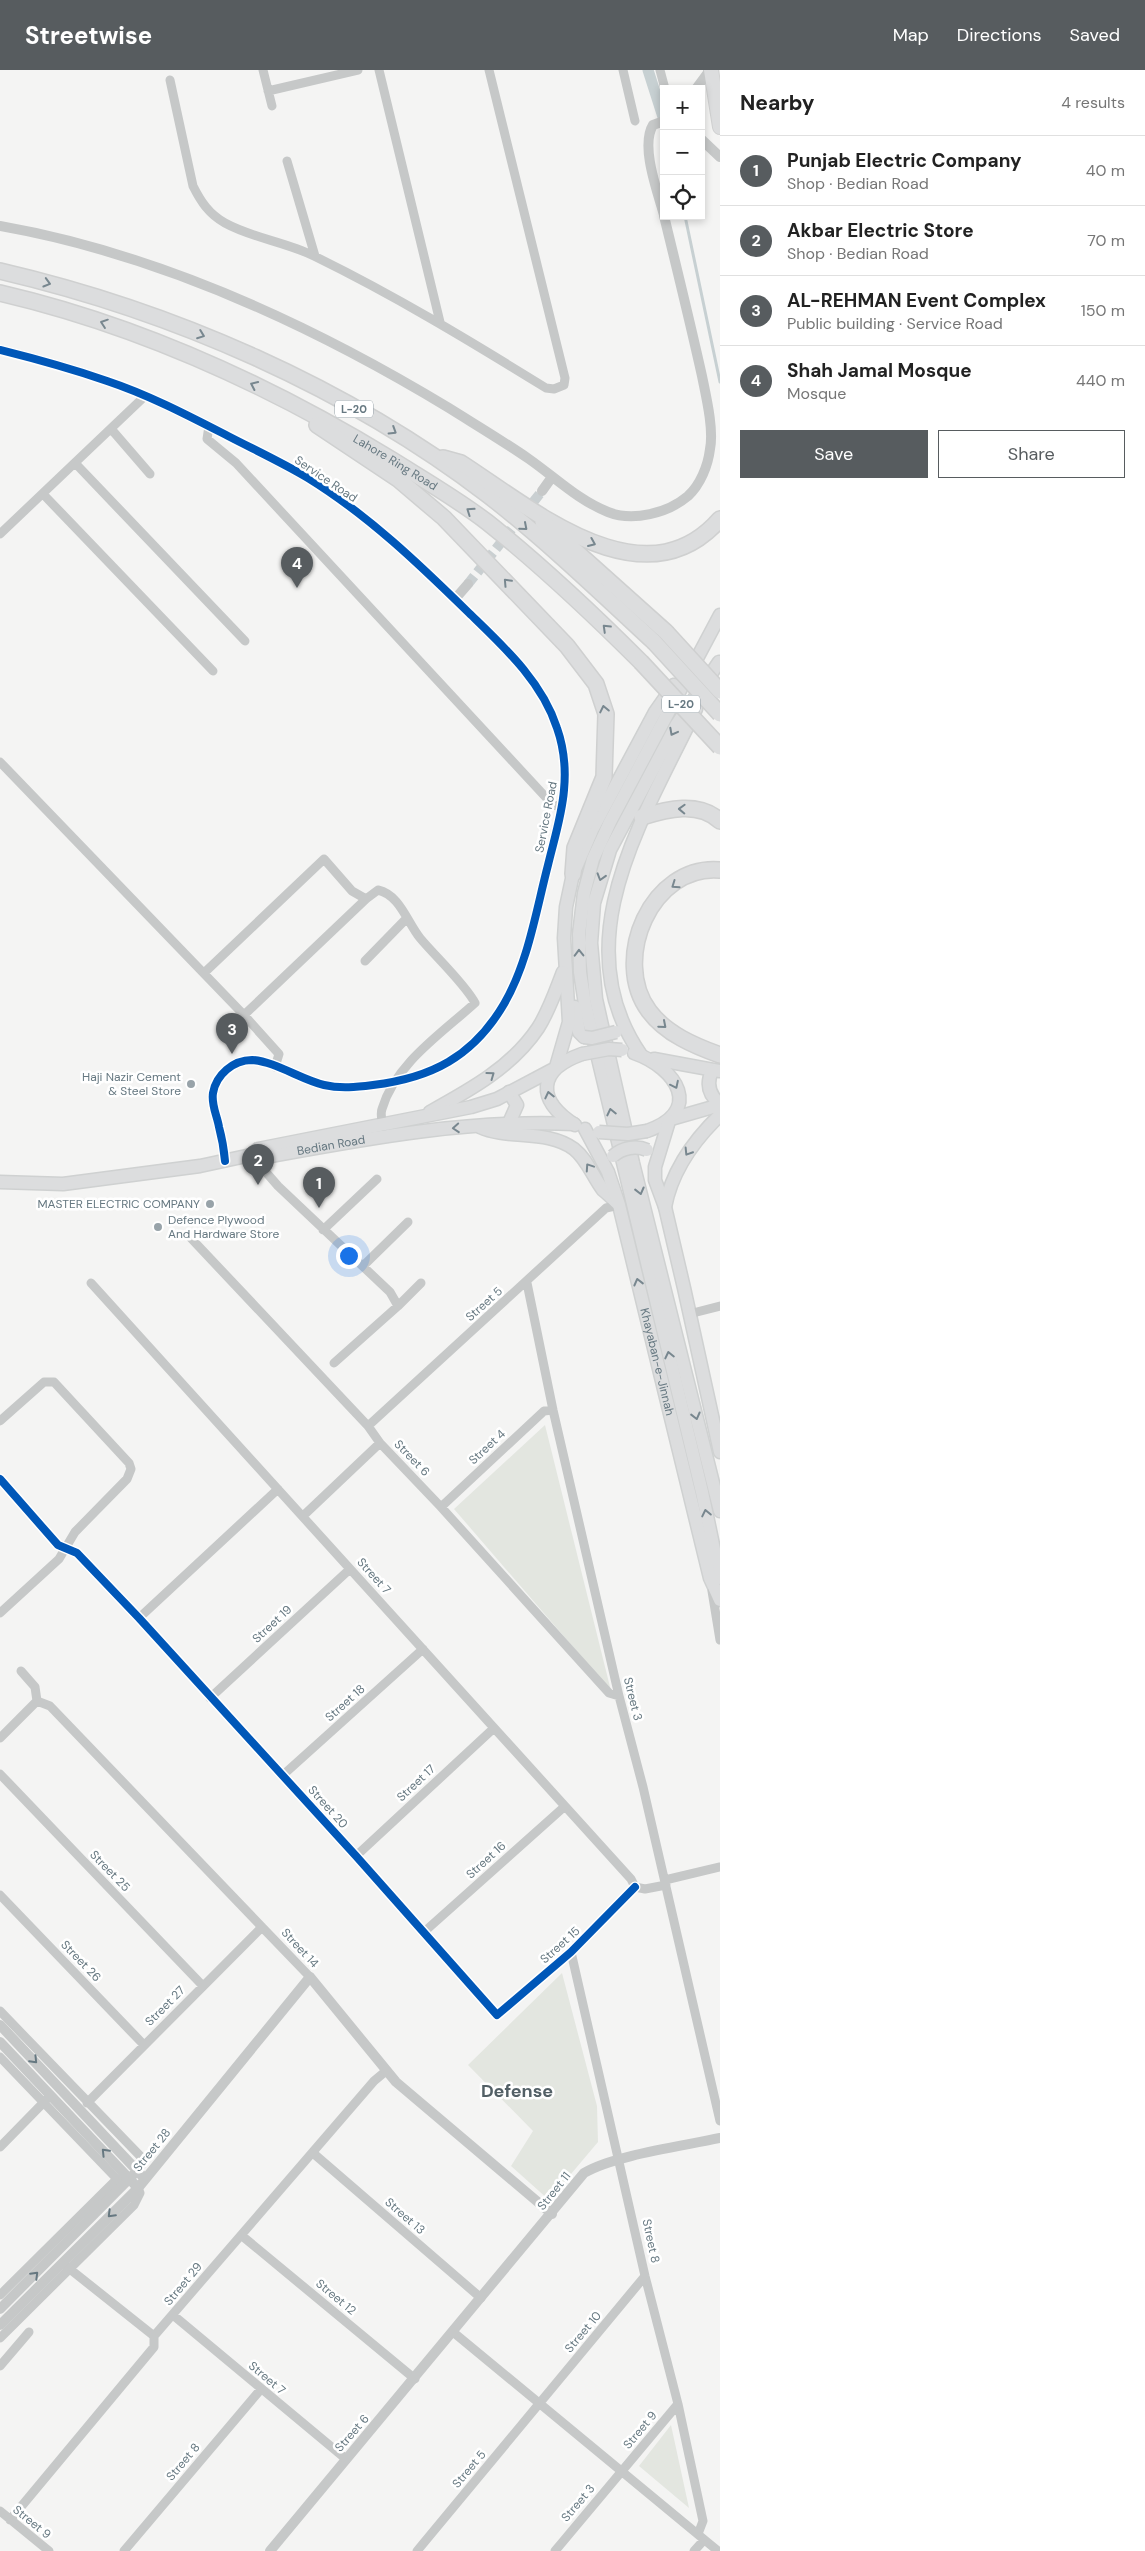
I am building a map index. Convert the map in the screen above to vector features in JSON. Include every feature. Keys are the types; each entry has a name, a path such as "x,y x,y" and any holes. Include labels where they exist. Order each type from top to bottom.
{"highway":[{"name":"Lahore Ring Road","path":"0,271 83,294 207,337 322,392 427,453 488,495 660,637 720,714"},
{"name":"Lahore Ring Road","path":"0,293 53,306 140,336 205,362 282,398 365,443 435,487 486,522 550,576 641,662 720,747"},
{"path":"282,398 330,435 398,480 444,518 567,646 588,671 602,699 607,730 604,777 575,848 573,874"},
{"path":"427,453 461,464 530,508 594,544 634,554 663,552 683,545 703,534 720,519"},
{"path":"530,508 660,637 720,691"},
{"path":"642,817 660,810 681,808 700,810 720,821"},
{"path":"720,870 687,876 658,898 642,926 634,955 638,986 648,1010 678,1036 720,1055"}],"main road":[{"path":"711,70 720,127"},
{"path":"715,1578 699,1482 585,1004 579,950 584,893 598,846 720,615"},
{"path":"383,1131 419,1118 471,1107 509,1092 554,1068 582,1054 609,1049 622,1050 644,1057 716,1071 708,1084 710,1091 720,1104 670,1120 647,1131 628,1134 599,1132 579,1127 558,1113 550,1101 548,1081 554,1068 569,1022 565,969 565,920 573,874 592,830 655,712 704,643"},
{"path":"719,661 642,817 623,865 614,897 609,932 614,998 623,1027 644,1057 665,1070 678,1086 679,1101 670,1120 655,1167 657,1189 665,1207 720,1452"},
{"path":"719,661 677,724 610,850 594,903 591,943 596,999 616,1090 720,1511"},
{"path":"566,986 574,997 579,1032 584,1037 592,1038 616,1032 617,1027 606,979 606,970 610,964"},
{"path":"419,1118 483,1081 507,1063 526,1044 547,1011 565,969"},
{"path":"509,1092 518,1105 510,1123"},
{"path":"665,1207 668,1191 684,1156 704,1130 720,1115"},
{"name":"Bedian Road","path":"0,1182 63,1184 127,1177 251,1155 260,1158 383,1131 510,1123 579,1127"},
{"path":"479,1126 491,1132 549,1139 569,1146 582,1158 603,1189 618,1202"},
{"name":"Khayaban-e-Jinnah","path":"579,1127 608,1172 618,1202 720,1600"},
{"path":"618,1202 620,1191 611,1164 613,1156 628,1148 647,1150 650,1162 655,1167"}],"street":[{"path":"263,70 272,106"},
{"path":"268,91 358,70"},
{"path":"379,70 440,322"},
{"path":"170,80 193,186 201,203 226,224 314,256 440,322 546,388 554,389 564,385 563,368 489,70"},
{"path":"623,70 635,121"},
{"path":"660,70 664,85"},
{"path":"699,85 711,70"},
{"path":"660,122 653,125 648,138 649,156 660,200"},
{"path":"705,143 720,157"},
{"path":"287,161 314,256"},
{"path":"0,226 49,235 135,261 215,290 325,339 463,417 552,477 573,494 611,513 635,516 673,506 690,495 704,474 711,447 706,400 665,220"},
{"name":"Service Road","path":"0,350 110,382 144,396 209,426 295,471 331,493 400,547 455,599 536,684 548,705 557,728 564,762 562,807 523,958 502,1007 483,1033 458,1056 428,1073 395,1082 351,1088 336,1087 308,1080 253,1060 242,1061 226,1070 215,1085 212,1103 220,1130 225,1161"},
{"path":"0,534 112,430 144,396"},
{"path":"209,426 207,440 236,463 553,805 562,807"},
{"path":"112,430 150,474"},
{"path":"76,464 245,641"},
{"path":"542,491 552,477"},
{"path":"43,494 213,671"},
{"path":"455,599 468,584"},
{"path":"0,762 244,1015 278,1054 275,1067"},
{"path":"204,973 324,859 352,891 366,899"},
{"path":"244,1015 366,899 378,890 386,892 400,905 406,919 436,958 472,997 475,1003 412,1059 395,1082 381,1110 383,1131"},
{"path":"365,961 406,919"},
{"path":"251,1155 278,1186 390,1292 398,1306"},
{"path":"323,1230 377,1179"},
{"name":"Street 5","path":"368,1426 527,1283 606,1208 618,1202"},
{"path":"363,1266 408,1222"},
{"name":"Street 6","path":"188,1235 368,1426 380,1443 441,1507 609,1693 619,1696"},
{"name":"Street 7","path":"91,1282 631,1879 635,1887"},
{"path":"334,1364 421,1283"},
{"name":"Street 3","path":"527,1283 553,1410 720,2121"},
{"path":"689,1314 720,1306"},
{"path":"0,1421 44,1382 54,1382 129,1463 131,1469 127,1479 75,1532 59,1559 2,1608"},
{"name":"Street 4","path":"441,1507 544,1411 553,1410"},
{"path":"304,1516 380,1443"},
{"name":"Street 20","path":"0,1479 58,1545 67,1547 77,1553 139,1618 210,1698 283,1775 497,2015"},
{"path":"139,1618 278,1490"},
{"name":"Street 19","path":"210,1698 350,1569"},
{"path":"715,1578 720,1640"},
{"name":"Street 18","path":"283,1775 423,1649"},
{"path":"0,1738 35,1703 35,1688 20,1671"},
{"name":"Street 14","path":"35,1703 50,1706 310,1977 386,2071 552,2214"},
{"name":"Street 17","path":"356,1856 494,1728"},
{"name":"Street 25","path":"0,1774 203,1986"},
{"name":"Street 16","path":"424,1932 564,1807"},
{"path":"635,1887 645,1889 720,1868"},
{"name":"Street 15","path":"497,2015 571,1952 635,1887"},
{"name":"Street 26","path":"0,1895 144,2045"},
{"name":"Street 27","path":"87,2104 262,1927"},
{"name":"Street 8","path":"571,1952 646,2276 678,2404 703,2521 701,2537"},
{"name":"Street 28","path":"0,2325 66,2266 141,2183 149,2165 310,1977"},
{"path":"0,2011 87,2104 149,2165 133,2174 117,2179 0,2295"},
{"path":"0,2025 141,2183"},
{"path":"0,2042 117,2179"},
{"path":"0,2057 133,2174"},
{"name":"Street 29","path":"10,2520 154,2347 154,2336 374,2081 386,2071"},
{"path":"0,2147 47,2099"},
{"name":"Street 11","path":"453,2332 584,2174 599,2166 620,2160 720,2138"},
{"name":"Street 13","path":"313,2153 481,2298"},
{"name":"Street 28","path":"0,2309 133,2174"},
{"name":"Street 12","path":"241,2235 415,2380"},
{"path":"0,2338 66,2266 154,2336"},
{"name":"Street 10","path":"540,2403 646,2276"},
{"name":"Street 7","path":"173,2315 346,2459"},
{"path":"0,2366 29,2332"},
{"path":"453,2332 718,2551"},
{"name":"Street 6","path":"270,2551 346,2459 415,2380 453,2332"},
{"name":"Street 8","path":"124,2551 261,2389"},
{"name":"Street 5","path":"417,2551 540,2403"},
{"name":"Street 9","path":"621,2472 678,2404"},
{"name":"Street 3","path":"555,2551 621,2472"},
{"name":"Street 9","path":"0,2512 49,2551"},
{"path":"694,2551 701,2537"}],"shaded area":[{"path":"545,1425 611,1691 454,1509"},
{"path":"562,1973 597,2106 598,2142 549,2200 511,2166 533,2131 468,2065"},
{"path":"671,2425 689,2508 639,2466"}],"waterway":[{"path":"648,70 660,108"},
{"path":"686,220 720,382"}],"tunnel":[{"path":"468,584 542,491"}],"cycle path":[{"path":"0,350 54,364 153,399 279,462 330,492 372,524 412,559 508,651 542,695 559,736 563,751 565,774 558,828 525,954 512,988 492,1022 479,1038 449,1062 414,1077 394,1082 337,1087 315,1083 261,1061 245,1061 232,1066 218,1080 213,1093 213,1106 222,1140 225,1161"},
{"path":"0,1479 58,1545 77,1553 139,1618 356,1856 497,2015 571,1952 635,1887"}],"place":[{"name":"Shah Jamal Mosque","path":"297,588"},
{"name":"AL-REHMAN Event Complex","path":"232,1054"},
{"name":"Haji Nazir Cement & Steel Store","path":"191,1084"},
{"name":"Akbar Electric Store","path":"258,1185"},
{"name":"MASTER ELECTRIC COMPANY","path":"210,1204"},
{"name":"Punjab Electric Company","path":"319,1208"},
{"name":"Defence Plywood And Hardware Store","path":"158,1227"}],"district":[{"name":"Defense","path":"517,2091"}]}
